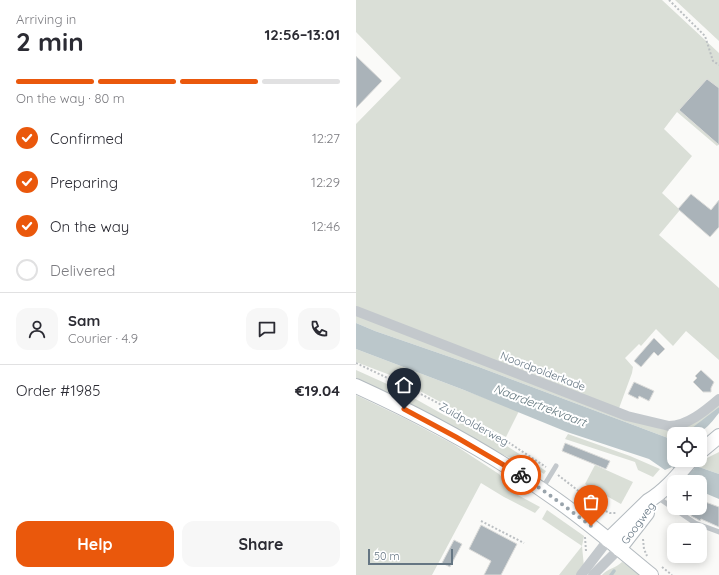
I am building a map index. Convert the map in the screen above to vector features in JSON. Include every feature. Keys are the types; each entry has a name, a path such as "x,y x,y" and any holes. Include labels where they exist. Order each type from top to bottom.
{"main road":[{"name":"Zuidpolderweg","path":"356,386 446,431 509,468 542,489 619,549 656,570"},
{"path":"707,446 719,436"},
{"name":"Googweg","path":"608,540 648,501 656,496 671,482 685,467"},
{"name":"Googweg","path":"619,549 653,505 656,496"}],"street":[{"name":"Noordpolderkade","path":"356,311 627,416 668,426 676,426 681,424 707,409 719,399"},
{"path":"581,575 608,540"},
{"path":"593,575 619,549"}],"lane":[{"path":"542,489 556,466"},
{"path":"656,496 695,523 719,532"}],"path":[{"path":"669,0 705,36 713,61 719,65"},
{"name":"Zuidpolderweg","path":"356,363 417,392 491,431 569,483 604,510"},
{"name":"Googweg","path":"604,510 610,513 624,512"},
{"path":"481,521 524,543"},
{"path":"643,539 644,549 648,557"},
{"path":"656,570 672,575"}],"shaded area":[{"path":"356,0 662,0 719,53 719,144 717,146 677,112 664,129 692,156 662,193 680,210 659,235 719,288 719,360 686,331 673,346 656,329 641,346 639,344 625,358 633,367 618,411 356,307 356,124 401,78 356,32"},
{"path":"675,0 719,0 719,41"},
{"path":"356,314 667,430 667,438 479,367 356,323"},
{"path":"356,349 519,411 506,437 390,375 356,362"},
{"path":"356,370 396,388 444,415 491,436 546,471 544,474 518,457 513,459 481,446 356,383"},
{"path":"356,395 453,444 499,474 516,494 540,507 535,513 481,483 432,575 356,575"},
{"path":"719,404 719,407 694,427 684,427"},
{"path":"568,434 630,456 660,469 653,477 638,470 635,462 565,439"},
{"path":"719,452 719,474 699,467 707,467 707,458"},
{"path":"595,465 633,482 621,504 585,484"},
{"path":"547,510 584,536 582,546 542,519"},
{"path":"582,546 584,567 578,575 559,575"},
{"path":"622,562 642,575 602,575 606,571"}],"water":[{"name":"Naardertrekvaart","path":"356,323 479,367 667,438 667,467 672,467 665,470 649,459 567,432 464,390 356,349"},
{"path":"719,407 719,413 707,427 693,427"},
{"path":"672,467 689,467 693,470 695,467 699,467 719,474 719,499 707,494 707,475 681,475"}],"building":[{"path":"356,56 382,81 356,108"},
{"path":"707,79 719,88 719,145 679,110"},
{"path":"691,194 711,210 719,200 719,227 710,237 678,209"},
{"path":"654,338 665,349 658,356 654,352 641,367 634,361"},
{"path":"701,370 714,382 711,392 703,392 693,382 697,378 695,376"},
{"path":"634,382 654,391 649,401 639,396 638,399 628,394"},
{"path":"565,443 610,461 606,469 562,451"},
{"path":"707,503 719,507 719,527 701,519 700,521 691,516 707,515"},
{"path":"481,525 517,544 501,575 484,575 491,561 469,549"},
{"path":"454,540 462,544 450,567 442,563"}],"waterway":[{"path":"611,575 614,571"}],"way so far":[{"path":"521,475 591,526"}],"route":[{"path":"404,409 521,475"}]}
